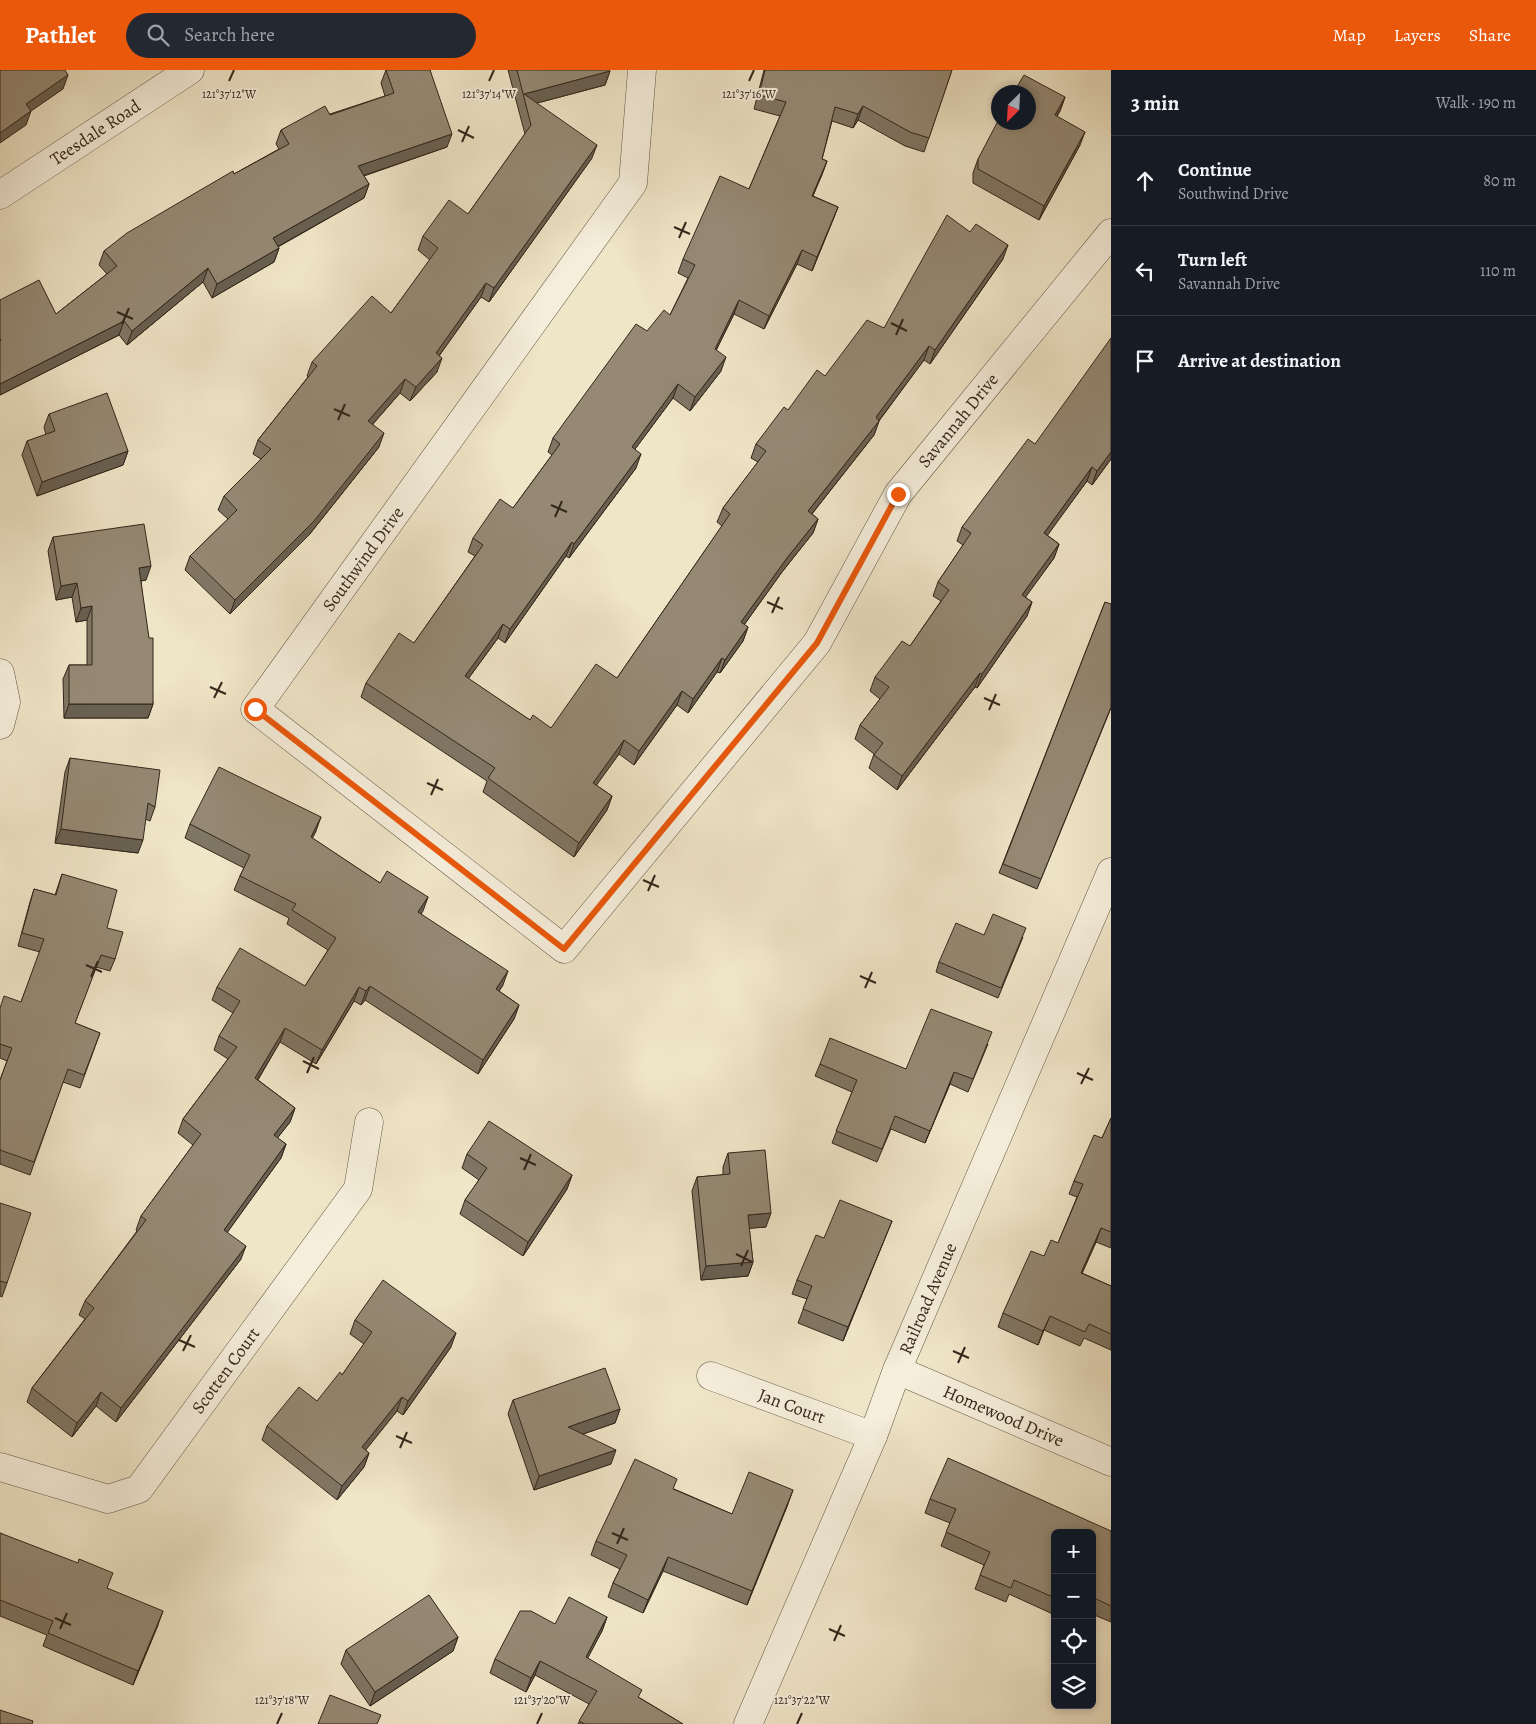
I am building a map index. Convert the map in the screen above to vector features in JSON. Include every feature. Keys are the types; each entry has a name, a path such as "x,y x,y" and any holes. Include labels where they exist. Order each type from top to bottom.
{"street":[{"name":"Teesdale Road","path":"0,195 190,70"},
{"name":"Southwind Drive","path":"564,949 255,709 633,183 642,70"},
{"name":"Savannah Drive","path":"564,949 817,643 898,494 1111,233"},
{"path":"0,673 6,702 0,725"},
{"name":"Railroad Avenue","path":"748,1724 874,1436 897,1370 1111,872"},
{"name":"Scotten Court","path":"0,1467 108,1499 139,1489 358,1189 369,1122"},
{"name":"Homewood Drive","path":"897,1370 1111,1462"},
{"name":"Jan Court","path":"711,1376 874,1436"}],"building":[{"path":"0,70 65,70 68,75 26,104 31,111 0,133"},
{"path":"386,70 430,70 452,134 358,166 369,184 273,238 279,248 217,284 208,268 132,331 124,321 0,384 0,300 39,280 56,314 117,266 104,251 127,233 233,171 234,174 289,144 281,130 325,106 330,115 394,93"},
{"path":"517,70 609,70 524,94 597,145 494,288 486,283 436,353 442,358 416,387 405,379 368,421 384,433 314,521 235,600 190,556 237,510 224,496 271,449 258,440 317,366 312,362 372,296 391,313 438,248 423,236 449,200 468,214 531,125"},
{"path":"765,70 952,70 929,138 910,132 863,106 858,114 835,107 822,159 827,161 812,196 838,207 817,257 802,250 769,316 739,300 715,349 726,357 695,397 678,384 632,447 641,454 574,544 572,542 510,629 503,624 465,676 530,720 533,715 551,728 596,664 617,678 730,514 723,508 766,451 756,444 784,407 788,410 817,370 825,376 867,320 884,328 947,215 970,232 976,224 1008,245 935,350 929,346 876,417 879,421 808,511 818,519 741,622 748,627 725,660 722,658 693,699 682,691 639,751 624,740 593,783 612,796 579,843 488,778 495,768 366,683 399,633 414,643 483,545 473,538 500,499 513,508 560,444 553,438 636,324 647,331 664,310 670,315 695,265 683,259 720,176 749,189 786,102 759,95"},
{"path":"1024,75 1065,97 1055,115 1085,132 1044,206 978,169 978,159 993,130 1036,130 1036,85 1018,85"},
{"path":"1111,338 1111,452 1097,471 1092,467 1044,533 1059,544 1022,595 1032,602 982,674 980,673 902,776 874,755 883,743 860,725 889,687 875,677 902,641 910,646 949,590 938,582 971,533 962,527 1028,439 1035,444"},
{"path":"107,393 128,451 42,482 27,441 55,431 49,414"},
{"path":"144,524 151,566 139,568 149,638 153,638 153,704 69,704 69,665 92,665 92,606 81,608 77,583 61,586 53,537"},
{"path":"1105,602 1111,604 1111,707 1041,879 1003,864"},
{"path":"70,758 160,770 155,807 148,803 143,840 61,829"},
{"path":"219,767 321,817 311,837 380,883 387,871 428,897 418,912 508,971 496,989 519,1005 483,1060 370,986 366,991 359,987 322,1050 285,1028 255,1078 295,1108 274,1135 286,1144 224,1230 246,1246 121,1408 101,1392 77,1423 32,1388 94,1308 85,1301 146,1220 141,1216 201,1134 183,1119 237,1047 219,1036 240,1001 217,987 240,948 305,986 336,938 292,910 296,904 240,876 250,855 190,824"},
{"path":"62,874 117,890 107,928 123,932 115,959 101,955 75,1023 100,1033 84,1075 68,1069 34,1162 0,1150 0,1080 12,1048 0,1044 0,1008 4,996 21,1002 44,939 22,933 34,889 56,895"},
{"path":"993,914 1026,928 1001,988 939,962 956,923 984,935"},
{"path":"931,1009 992,1032 973,1079 954,1072 930,1131 895,1116 882,1149 836,1131 857,1080 820,1064 830,1038 906,1069"},
{"path":"1111,1118 1111,1232 1101,1228 1081,1273 1111,1286 1111,1334 1089,1324 1085,1332 1050,1316 1043,1331 1003,1313 1031,1251 1044,1256 1051,1240 1058,1243 1083,1184 1074,1181 1094,1135 1102,1138"},
{"path":"489,1121 572,1175 528,1242 465,1200 487,1168 467,1154"},
{"path":"765,1150 771,1213 748,1215 753,1262 706,1266 697,1177 730,1174 728,1153"},
{"path":"840,1200 892,1221 848,1327 803,1309 812,1286 797,1280 816,1235 824,1238"},
{"path":"0,1203 31,1213 7,1283 0,1281"},
{"path":"383,1280 456,1333 408,1401 402,1397 362,1447 369,1453 342,1486 267,1426 299,1387 317,1401 340,1372 342,1375 372,1332 355,1320"},
{"path":"605,1368 620,1409 568,1427 616,1450 539,1476 513,1400"},
{"path":"948,1458 1111,1531 1111,1606 1096,1599 1096,1529 1051,1529 1051,1596 1014,1580 1011,1588 980,1575 990,1552 946,1532 956,1509 930,1499"},
{"path":"635,1459 677,1479 673,1489 732,1514 749,1472 793,1490 752,1591 668,1557 648,1600 613,1583 627,1555 596,1541"},
{"path":"0,1533 78,1563 79,1559 113,1573 107,1588 163,1611 138,1671 48,1633 53,1621 0,1600"},
{"path":"429,1595 458,1637 375,1692 346,1650"},
{"path":"569,1597 607,1617 586,1657 642,1690 638,1697 683,1724 585,1724 579,1721 597,1691 540,1661 531,1678 495,1659 520,1611 531,1611 555,1624"},
{"path":"330,1695 381,1715 377,1724 318,1724"},
{"path":"0,1710 33,1721 32,1724 0,1724"}],"route":[{"path":"255,709 564,949 817,643 898,494"}]}
